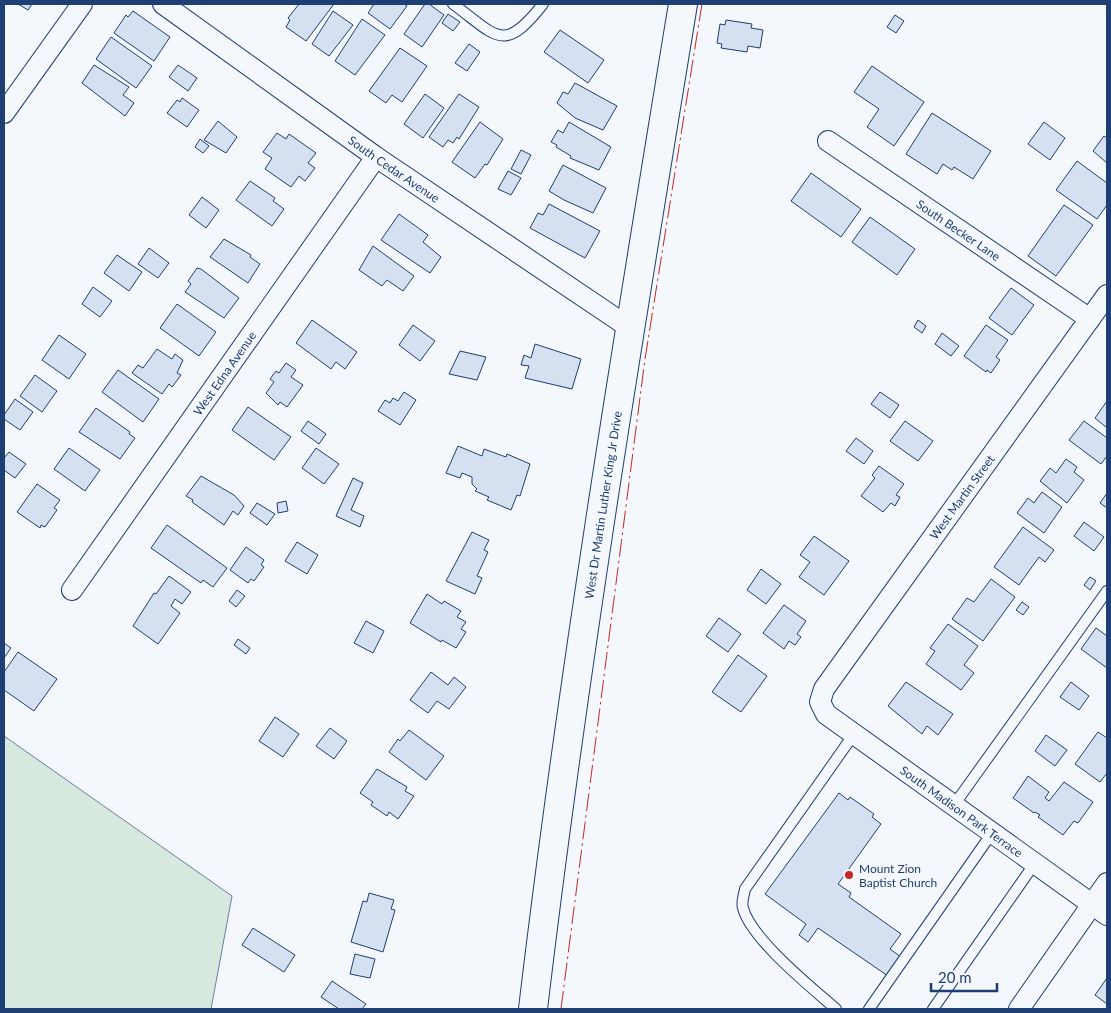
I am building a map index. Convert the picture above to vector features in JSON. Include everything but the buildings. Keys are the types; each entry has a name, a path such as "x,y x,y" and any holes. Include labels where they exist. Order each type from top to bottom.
{"main road":[{"name":"West Dr Martin Luther King Jr Drive","path":"533,1009 566,763 630,328 683,4"}],"street":[{"path":"7,103 82,4"},
{"name":"South Cedar Avenue","path":"163,4 376,157 630,328"},
{"name":"South Becker Lane","path":"828,141 1090,319"},
{"name":"West Edna Avenue","path":"72,590 376,157"},
{"name":"West Martin Street","path":"820,702 824,689 1107,295"},
{"name":"South Madison Park Terrace","path":"820,702 826,714 1100,910"},
{"path":"1019,1009 1100,910 1107,883"}],"lane":[{"path":"453,4 497,36 512,35 527,24 543,4"},
{"path":"954,805 1107,590"},
{"path":"836,1009 787,966 749,923 742,906 745,889 854,734"},
{"path":"869,1009 992,833"},
{"path":"933,1009 1035,863"}],"shaded area":[{"path":"4,736 232,896 211,1009 4,1009"}],"power":[{"path":"561,1009 645,359 702,4"}],"place":[{"name":"Mount Zion Baptist Church","path":"849,875"}]}
